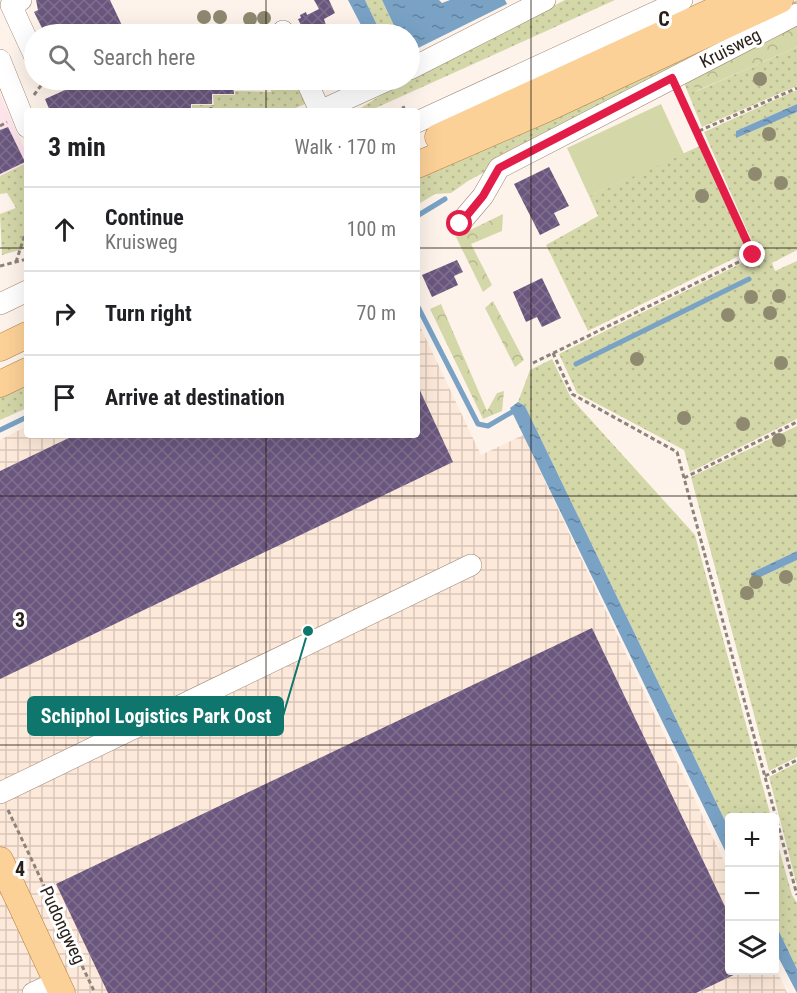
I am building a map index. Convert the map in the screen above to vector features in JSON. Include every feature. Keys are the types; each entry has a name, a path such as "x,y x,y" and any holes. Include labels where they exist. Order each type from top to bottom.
{"main road":[{"path":"420,146 737,0"},
{"name":"Kruisweg","path":"420,164 546,109 780,0"},
{"path":"0,348 24,336"},
{"path":"0,384 24,372"},
{"name":"Pudongweg","path":"0,860 59,987"}],"street":[{"path":"21,0 11,5 24,33"},
{"path":"420,64 544,0"},
{"path":"420,121 682,0"},
{"name":"Kruisweg","path":"460,224 483,196 499,168 797,14"},
{"path":"2,68 24,120"},
{"path":"311,90 319,108"},
{"path":"327,108 366,90"},
{"path":"0,304 24,292"},
{"path":"2,798 471,565"},
{"path":"33,993 59,987"}],"path":[{"path":"533,363 753,255 699,131 672,78"},
{"path":"699,131 797,88"},
{"path":"16,262 24,237"},
{"path":"0,266 24,260"},
{"path":"553,353 572,394 677,452 797,894"},
{"path":"684,478 797,422"},
{"path":"765,776 797,760"},
{"name":"Pudongweg","path":"2,798 95,993"}],"shaded area":[{"path":"0,94 24,148 24,175 0,190"},
{"path":"420,326 481,455 523,435 725,864 725,975 779,975 787,993 0,993 0,440 24,428 24,438 420,438"}],"green space":[{"path":"365,0 382,0 393,24 377,24"},
{"path":"565,0 615,0 420,88 420,74"},
{"path":"797,0 797,5 468,181 451,193 435,194 420,203 420,175"},
{"path":"797,21 797,47 696,91 690,78"},
{"path":"797,47 797,86 702,127 684,83 690,78 697,91"},
{"path":"271,90 301,90 305,104 296,108 192,108 192,105 214,105 213,95 235,95 235,91 271,92"},
{"path":"389,90 416,90 376,108 361,108"},
{"path":"797,90 797,104 736,131 736,137 797,112 797,250 772,263 775,271 797,261 797,419 690,472 684,450 577,393 559,354 758,255 704,132"},
{"path":"661,104 684,154 589,196 567,148"},
{"path":"702,145 749,251 588,331 546,245 598,216 589,196"},
{"path":"24,164 24,249 2,255 0,214 16,208 7,193 0,194 0,176"},
{"path":"503,214 502,231 471,244 492,285 483,292 456,237"},
{"path":"493,301 524,360 515,367 485,308"},
{"path":"441,304 487,411 497,393 504,391 502,411 483,419 430,309"},
{"path":"552,359 571,398 695,535 770,813 725,813 725,821 525,406 518,402 530,370"},
{"path":"24,382 24,409 0,420 0,393"},
{"path":"797,426 797,551 751,573 753,580 797,560 797,757 769,771 691,477"},
{"path":"797,763 797,886 779,813 769,777"},
{"path":"779,849 792,895 797,903 797,969 779,931"}],"water":[{"path":"348,0 365,0 377,24 360,24"},
{"path":"382,0 439,0 442,3 450,0 505,0 507,4 420,47 420,24 393,24"},
{"path":"797,104 797,112 736,138 736,131"},
{"path":"518,402 525,406 725,821 725,851 510,408"},
{"path":"797,551 797,560 752,581 751,573"},
{"path":"779,931 797,969 797,993 779,959"}],"building":[{"path":"36,0 110,0 121,24 40,24 34,12 38,10"},
{"path":"314,0 329,0 335,13 324,19 326,24 300,24 298,19 301,18 300,15 306,12 307,15 319,9"},
{"path":"65,90 234,90 234,94 212,94 212,104 191,104 191,108 49,108 45,99"},
{"path":"8,127 24,162 0,174 0,130"},
{"path":"549,167 569,206 554,213 560,225 540,235 514,184"},
{"path":"457,260 463,272 454,276 458,285 432,297 422,275"},
{"path":"542,278 561,318 542,327 537,317 526,322 513,292"},
{"path":"420,390 453,462 0,679 0,471 69,438 420,438"},
{"path":"592,628 725,907 725,975 734,975 696,993 108,993 56,884"}],"waterway":[{"path":"420,214 445,199"},
{"path":"576,364 749,279"},
{"path":"420,311 478,424 488,426 512,412"},
{"path":"0,430 24,418"}],"place":[{"name":"Schiphol Logistics Park Oost","path":"308,631"}],"route":[{"path":"460,224 483,196 499,168 672,78 699,131 753,255"}]}
